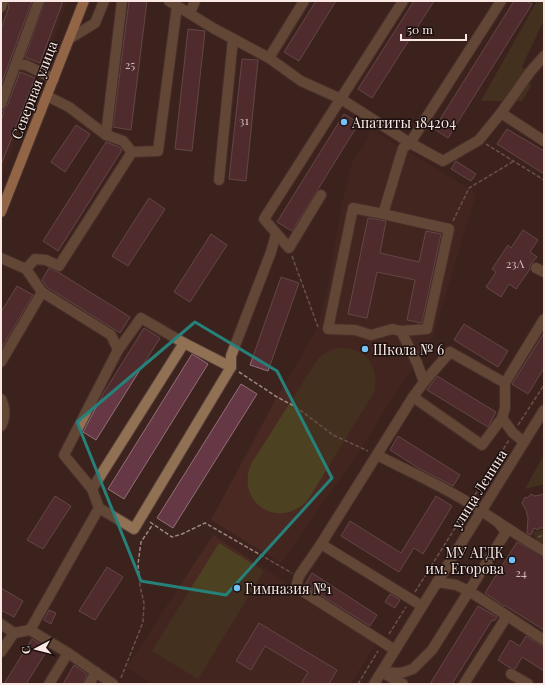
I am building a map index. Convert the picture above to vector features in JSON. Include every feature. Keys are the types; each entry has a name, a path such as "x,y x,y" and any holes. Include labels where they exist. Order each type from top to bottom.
{"main road":[{"name":"Северная улица","path":"1,212 84,1"}],"street":[{"path":"1,7 3,1"},
{"path":"1,104 39,1"},
{"path":"69,39 95,23 104,1"},
{"path":"106,135 122,1"},
{"path":"190,13 195,1"},
{"path":"269,58 304,1"},
{"path":"321,195 289,248 264,219 403,1"},
{"path":"384,214 403,148 410,143 501,1"},
{"path":"132,152 158,151 173,4 190,13 212,28 269,58 301,81 341,99 410,143 443,161 479,140 501,113 530,72 544,56"},
{"path":"219,180 233,39"},
{"path":"16,64 26,66 54,79"},
{"path":"47,96 69,107 106,135 123,141 132,152"},
{"path":"501,113 544,141"},
{"path":"26,269 35,259 46,260 59,266 132,152"},
{"path":"353,208 384,214 449,229 427,329 401,331 392,329 371,335 355,330 328,329 353,208"},
{"path":"231,368 141,318 118,350 64,455 92,489 99,508 134,529 231,368 232,356 271,252 276,234"},
{"path":"1,258 26,269 42,292 110,335 118,350"},
{"path":"1,362 42,292"},
{"path":"413,397 482,445 502,418 505,408 505,382 544,319"},
{"path":"401,331 417,363 424,382"},
{"path":"92,489 184,343"},
{"path":"395,650 296,586 299,576 378,455 413,397 450,352 505,382"},
{"path":"1,399 5,406 4,421 1,426"},
{"name":"улица Ленина","path":"374,684 544,410"},
{"path":"502,418 513,433 524,442"},
{"path":"378,455 470,504 481,512 497,520 524,540 544,551"},
{"path":"30,630 99,508"},
{"path":"382,672 401,673 413,669 432,650 506,532 497,520"},
{"path":"321,544 422,606"},
{"path":"437,582 456,585 469,591 544,640"},
{"path":"464,684 507,616"},
{"path":"1,624 14,633"},
{"path":"1,652 14,633 30,630 68,653 113,684"},
{"path":"49,684 68,653"},
{"path":"88,684 96,672"},
{"path":"382,672 403,684"},
{"path":"511,674 528,684"}],"path":[{"path":"479,140 544,180"},
{"path":"449,229 469,188 514,161"},
{"path":"289,248 318,327 328,329"},
{"path":"231,368 277,397 296,407 333,435 378,455"},
{"path":"358,684 544,385"},
{"path":"141,516 172,537 205,523 277,565 299,576"},
{"path":"119,684 143,622 144,603 140,586 138,564 141,542 153,524"}],"highlighted area":[{"path":"195,322 277,371 332,478 226,595 141,581 77,422"}],"shaded area":[{"path":"1,1 67,1 1,178"},
{"path":"537,1 544,1 544,20 522,66 531,86 522,101 481,101"},
{"name":"Школа № 6","path":"371,129 476,193 433,336 361,448 281,563 211,520 277,397 318,327 327,292 342,204 353,160 364,146"},
{"path":"339,348 357,351 369,360 375,374 374,392 308,500 297,509 285,513 273,513 254,501 249,490 248,478 251,464 318,359 327,352"},
{"path":"544,455 544,484 525,489"},
{"path":"544,530 544,547 537,543 533,532"},
{"name":"Гимназия №1","path":"213,535 377,642 350,684 153,684 127,667"},
{"path":"219,543 264,571 198,679 152,651"}],"building":[{"path":"9,1 32,1 1,85 1,29 9,7"},
{"path":"45,1 63,1 40,63 25,57"},
{"path":"129,1 147,1 131,130 113,127"},
{"path":"316,1 336,1 299,61 284,52"},
{"path":"414,1 434,1 372,98 358,89"},
{"path":"514,1 526,1 532,4 448,138 434,129"},
{"path":"188,29 205,31 192,151 175,149"},
{"path":"242,59 258,60 246,181 229,179"},
{"path":"20,72 35,78 1,165 1,121 4,112 1,110 5,109 7,106"},
{"path":"344,114 359,123 292,231 277,222"},
{"path":"76,125 90,134 65,172 51,162"},
{"path":"507,129 544,151 544,174 497,144"},
{"path":"106,142 119,147 122,150 58,251 43,241"},
{"path":"456,161 476,174 471,181 451,169"},
{"path":"149,198 165,209 128,266 112,256"},
{"path":"368,218 386,221 380,253 419,262 426,231 441,234 422,323 407,320 415,280 377,272 367,318 348,314"},
{"path":"523,230 538,240 530,252 537,257 530,265 530,269 516,289 509,284 501,297 486,287 496,272 492,269 508,245 511,248"},
{"path":"211,234 227,245 190,302 174,292"},
{"path":"49,268 58,272 130,317 120,333 47,287 42,280"},
{"path":"281,277 299,283 268,371 250,365"},
{"path":"17,286 33,295 1,349 1,312"},
{"path":"464,324 508,351 498,367 454,340"},
{"path":"144,328 160,338 96,440 83,432 103,394"},
{"path":"544,333 544,368 528,394 512,384"},
{"path":"192,354 208,364 124,499 108,489"},
{"path":"437,376 496,412 488,427 427,390"},
{"path":"241,384 257,394 173,528 157,518"},
{"path":"398,436 460,475 453,486 420,469 390,450"},
{"path":"531,494 535,496 544,494 544,528 539,528 538,530 534,528 531,535 527,533 528,518 522,503 525,497 527,498"},
{"path":"55,496 71,506 43,549 27,540"},
{"path":"436,496 452,506 423,554 414,548 399,572 341,536 350,521 401,553"},
{"path":"517,542 544,557 544,630 485,593"},
{"path":"107,567 123,577 95,620 79,611"},
{"path":"312,573 377,615 370,626 305,585"},
{"path":"1,588 23,601 14,617 1,610"},
{"path":"390,594 400,600 395,608 385,602"},
{"path":"478,606 497,617 494,621 492,620 452,684 430,684"},
{"path":"49,610 56,613 51,624 44,620"},
{"path":"259,623 337,670 329,684 301,684 308,672 265,646 251,670 236,661"},
{"path":"526,636 544,647 544,671 522,657 515,669 510,668 498,660 510,640 520,646"},
{"path":"32,639 48,649 26,684 4,684"},
{"path":"74,665 87,674 83,684 63,684"}],"place":[{"name":"Апатиты 184204","path":"344,122"},
{"name":"Школа № 6","path":"365,349"},
{"name":"МУ АГДК им. Егорова","path":"512,560"},
{"name":"Гимназия №1","path":"237,588"}]}
